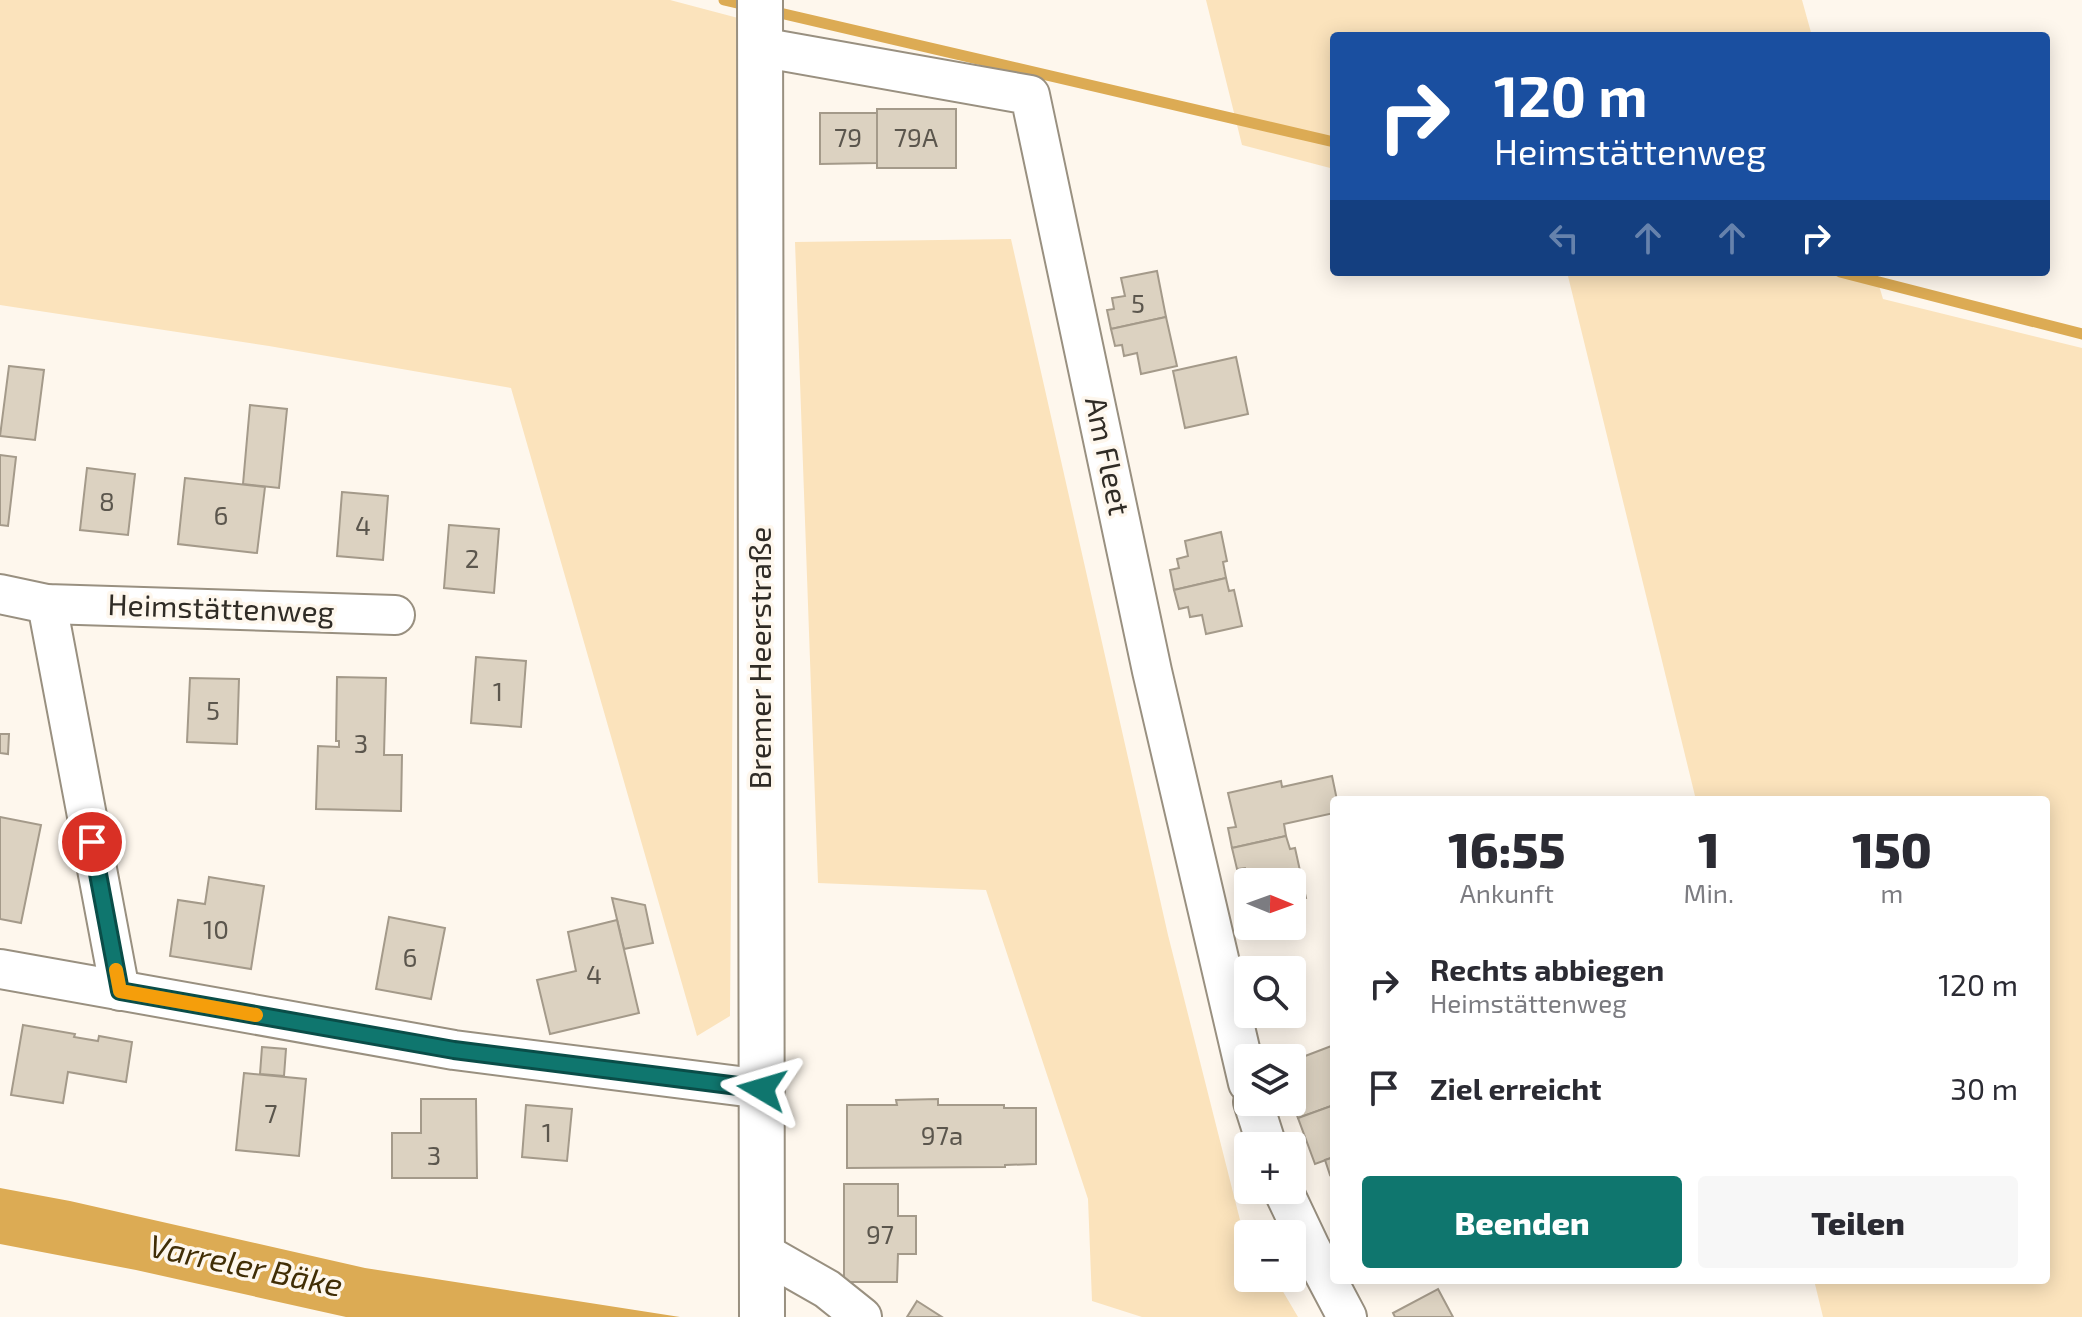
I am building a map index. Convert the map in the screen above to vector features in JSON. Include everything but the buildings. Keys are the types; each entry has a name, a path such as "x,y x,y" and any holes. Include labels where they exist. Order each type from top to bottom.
{"main road":[{"name":"Bremer Heerstraße","path":"760,28 762,1317"}],"street":[{"name":"Am Fleet","path":"760,28 1030,95 1152,671 1239,1044"},
{"name":"Heimstättenweg","path":"0,594 47,604 395,615"},
{"path":"47,604 120,991"},
{"path":"0,969 454,1050 762,1089"},
{"path":"1290,1204 1347,1317"},
{"path":"762,1252 827,1289 862,1317"}],"shaded area":[{"path":"0,0 670,0 738,18 730,1016 697,1036 511,388 269,346 0,305"},
{"path":"1206,0 1802,0 1811,32 1330,32 1330,168 1242,145"},
{"path":"1011,239 1168,935 1240,1220 1234,1220 1234,1292 1283,1292 1298,1317 1142,1317 1092,1301 1088,1199 986,890 818,883 795,242"},
{"path":"1568,276 1876,276 1883,299 2082,348 2082,1317 1823,1317 1815,1284 2050,1284 2050,796 1695,796"}],"water":[{"name":"Varreler Bäke","path":"0,1188 365,1268 680,1317 346,1317 136,1270 0,1244"}],"waterway":[{"path":"724,0 750,6"},
{"path":"767,10 1330,141"},
{"path":"1856,276 2082,334"}],"slow traffic":[{"path":"116,970 120,991 256,1015"}],"route":[{"path":"92,842 120,991 454,1050 762,1089"}]}
